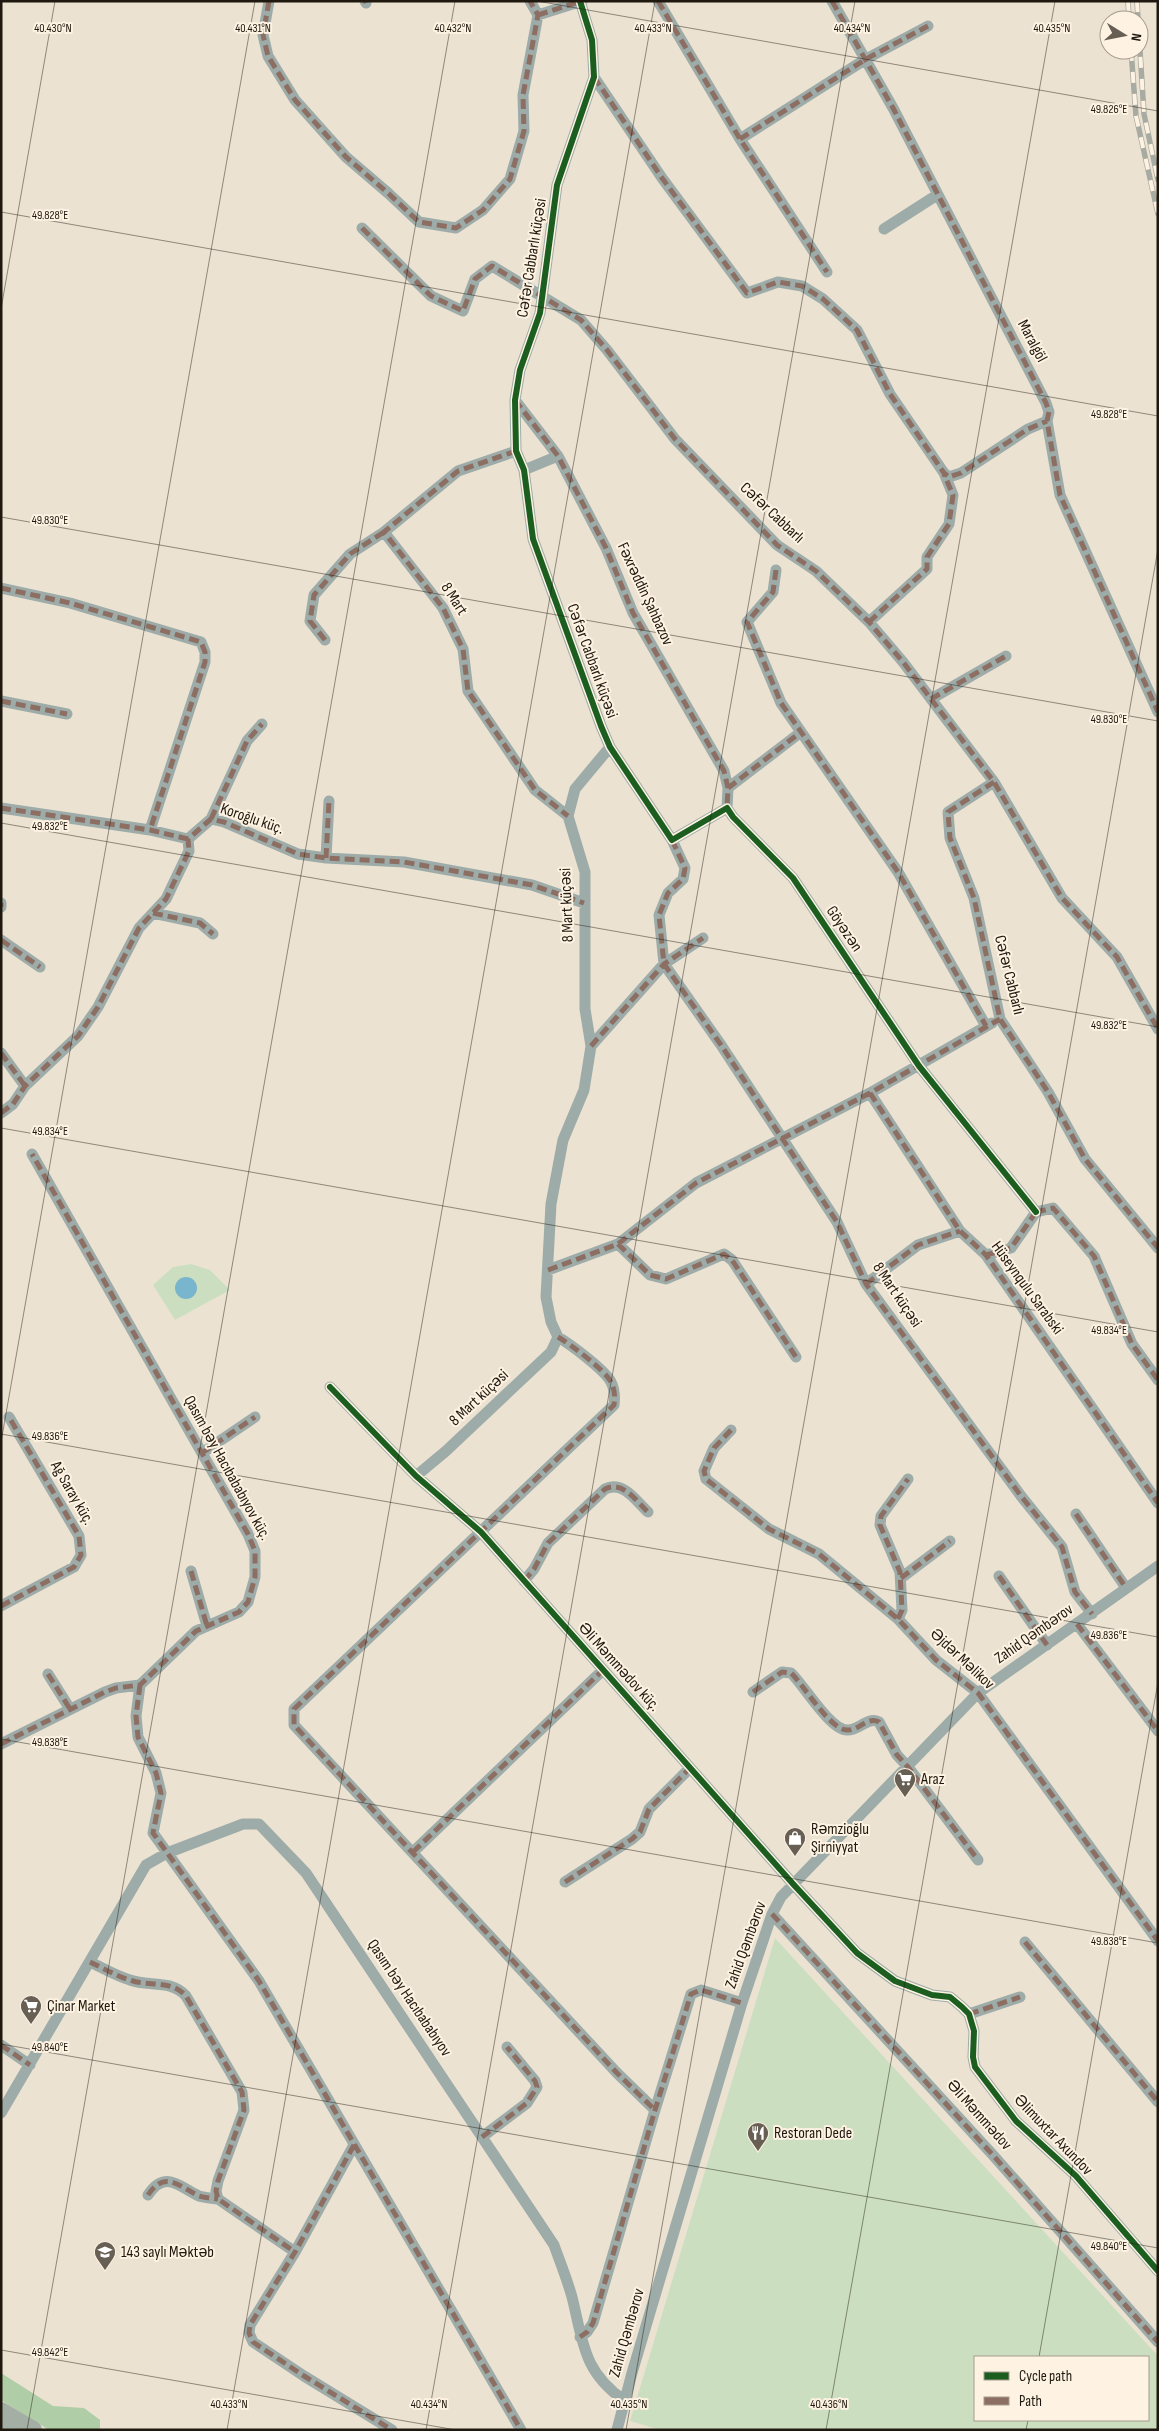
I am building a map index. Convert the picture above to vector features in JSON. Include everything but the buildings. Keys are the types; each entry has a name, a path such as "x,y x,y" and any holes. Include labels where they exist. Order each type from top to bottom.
{"main road":[{"path":"1,2410 33,2430"}],"street":[{"path":"269,1 263,35 268,56 295,100 346,157 419,222 456,228 483,210 510,179 524,131 523,95 538,15 530,1"},
{"path":"658,1 740,139 827,272"},
{"name":"Maralgöl","path":"832,1 866,59 1046,403 1049,412 1047,421 1060,495 1158,712"},
{"path":"538,15 581,2"},
{"name":"Cəfər Cabbarlı küçəsi","path":"581,2 592,40 594,78 557,185 540,312 520,370 516,400 516,451 524,470 533,539 610,747"},
{"path":"740,139 866,59 928,26"},
{"path":"594,78 662,178 747,293 778,282 802,286 823,299 857,330 890,394 944,473 953,494 949,524 927,557 927,569 869,622"},
{"path":"884,229 937,195"},
{"name":"Cəfər Cabbarlı","path":"362,228 431,296 463,311 475,278 492,266 542,298 582,320 682,446 777,545 816,571 869,622 994,782 1062,898 1116,957 1158,1030"},
{"name":"Fəxrəddin Şahbazov","path":"516,400 558,456 606,548 633,613 724,771 728,788 727,808"},
{"path":"944,473 949,477 961,474 1028,430 1047,421"},
{"path":"325,640 310,620 314,595 350,554 384,532 458,470 516,451"},
{"path":"524,470 558,456"},
{"name":"8 Mart","path":"384,532 443,608 463,649 468,691 536,790 568,816"},
{"path":"776,570 773,592 747,622 782,703 898,872 986,1026"},
{"path":"1,588 70,603 201,642 205,652 205,662 150,830"},
{"path":"931,699 1006,656"},
{"path":"1,702 67,714"},
{"path":"210,819 246,741 262,724"},
{"path":"728,788 801,732"},
{"path":"568,816 575,789 610,747 672,840 727,808"},
{"name":"Cəfər Cabbarlı","path":"994,782 948,812 950,838 974,898 1000,1019 1048,1092 1085,1158 1158,1248"},
{"path":"326,858 329,802"},
{"path":"1,808 150,830 188,839 189,850 166,899 139,928 98,1007 78,1036 25,1086 13,1104 1,1114"},
{"name":"Göyəzən","path":"727,808 732,817 793,878 919,1066 1036,1212"},
{"name":"8 Mart küçəsi","path":"416,1476 446,1451 550,1352 558,1336 551,1322 546,1297 551,1204 564,1140 584,1090 590,1046 586,1009 585,872 568,816"},
{"name":"Koroğlu küç.","path":"188,839 210,819 224,822 298,854 326,858 404,862 532,884 584,903"},
{"name":"8 Mart küçəsi","path":"672,840 685,868 683,879 668,893 659,915 664,964 722,1045 837,1222 866,1284 1021,1496 1062,1547 1075,1592 1092,1614"},
{"path":"153,913 200,923 213,934"},
{"path":"590,1046 664,964 703,938"},
{"path":"1,940 40,967"},
{"path":"548,1270 618,1244 696,1183 870,1093 1000,1019"},
{"path":"1,1053 25,1086"},
{"name":"Hüseynqulu Sarabski","path":"870,1093 960,1231 986,1255 1158,1503"},
{"name":"Qasım bəy Hacıbababıyov küç.","path":"32,1154 248,1534 255,1551 255,1577 248,1602 239,1612 196,1630 178,1645 140,1685"},
{"path":"986,1255 1011,1248 1036,1212 1053,1208 1094,1256 1132,1344 1158,1380"},
{"path":"866,1284 918,1245 960,1231"},
{"path":"618,1244 650,1275 666,1279 724,1254 732,1260 796,1357"},
{"path":"558,1336 610,1380 615,1394 614,1405 294,1709 294,1725 617,2073 655,2110"},
{"name":"Əli Məmmədov küç.","path":"330,1387 416,1476 480,1532 794,1885"},
{"name":"Ağ Saray küç.","path":"1,1606 74,1567 81,1555 79,1536 9,1417"},
{"path":"202,1453 255,1417"},
{"name":"Əjdər Məlikov","path":"731,1430 714,1448 704,1471 706,1479 769,1529 819,1554 898,1619 936,1660 978,1693 1158,1941"},
{"path":"898,1619 902,1610 901,1578 880,1525 881,1516 908,1479"},
{"path":"524,1581 548,1543 611,1486 620,1487 648,1512"},
{"path":"1076,1514 1126,1588"},
{"path":"901,1578 950,1541"},
{"name":"Zahid Qəmbərov","path":"617,2430 624,2400 742,2003 772,1914 781,1898 978,1693 1158,1566"},
{"path":"191,1571 207,1626"},
{"path":"999,1576 1047,1645"},
{"path":"1077,1624 1158,1731"},
{"path":"413,1852 603,1670"},
{"path":"753,1692 782,1672 791,1673 825,1714 841,1728 850,1730 870,1720 880,1722 896,1755 908,1767 978,1860"},
{"path":"48,1674 70,1709"},
{"path":"1,1744 116,1688 140,1685 136,1716 138,1737 156,1773 161,1793 153,1833 259,1981 521,2430"},
{"path":"565,1882 632,1840 640,1832 649,1809 690,1768"},
{"name":"Qasım bəy Hacıbababıyov","path":"1,2113 146,1865 167,1853 243,1824 258,1824 306,1873 554,2245 572,2296 580,2337 587,2359 606,2386 624,2400"},
{"path":"794,1885 857,1953 878,1971 914,1989 950,1997 969,2014 1020,1997"},
{"name":"Əli Məmmədov","path":"772,1914 946,2102 1158,2342"},
{"path":"1025,1942 1158,2102"},
{"path":"90,1962 131,1981 156,1983 180,1989 186,1996 242,2092 244,2110 218,2181 216,2191 218,2199"},
{"path":"580,2337 587,2332 593,2323 691,1994 701,1990 742,2003"},
{"name":"Əlimuxtar Axundov","path":"969,2014 974,2031 973,2057 975,2067 1016,2121 1076,2176 1158,2271"},
{"path":"1,2045 30,2065"},
{"path":"482,2137 527,2104 536,2087 536,2081 507,2047"},
{"path":"354,2145 296,2252 250,2325 249,2333 253,2342 392,2430"},
{"path":"148,2195 158,2184 172,2181 199,2196 218,2199 296,2252"}],"green space":[{"path":"191,1264 210,1270 230,1290 175,1320 153,1285 173,1267"},
{"path":"775,1938 1158,2356 1158,2430 660,2430 630,2421"},
{"path":"1,2373 53,2406 84,2408 100,2420 100,2430 49,2430 1,2400"}],"water":[{"path":"186,1277 196,1284 197,1288 190,1298 186,1299 176,1292 175,1288 182,1278"}],"railway":[{"path":"1128,1 1128,10"},
{"path":"1137,1 1137,10"},
{"path":"1132,60 1136,116 1158,214"},
{"path":"1141,60 1144,114 1158,180"}],"marked path":[{"path":"269,1 263,35 268,56 295,100 346,157 419,222 456,228 483,210 510,179 524,131 523,95 538,15 530,1"},
{"path":"538,15 582,1"},
{"path":"658,1 740,139 827,272"},
{"path":"832,1 893,108 1046,403 1049,412 1047,421 1060,495 1158,712"},
{"path":"740,139 866,59 928,26"},
{"path":"594,77 662,178 747,293 778,282 802,286 823,299 857,330 890,394 944,473 949,477 961,473 1028,429 1047,421"},
{"path":"362,228 431,296 463,311 475,279 492,266 581,320 607,350 675,439 777,545 816,571 869,622 903,662 994,782 1062,898 1117,957 1158,1029"},
{"path":"515,400 558,456 606,548 633,613 724,771 728,788 727,808"},
{"path":"516,451 458,471 384,532 443,608 463,649 468,691 535,790 568,816"},
{"path":"869,622 927,569 927,557 949,524 953,495 944,474"},
{"path":"325,640 310,621 314,595 350,554 384,532"},
{"path":"776,570 773,592 747,622 781,703 898,872 986,1026"},
{"path":"1,588 70,603 201,642 205,652 205,662 150,830"},
{"path":"931,699 1006,656"},
{"path":"1,701 67,714"},
{"path":"211,819 247,741 262,724"},
{"path":"728,788 801,732"},
{"path":"994,782 948,812 950,838 974,898 1000,1019 1048,1092 1085,1159 1158,1248"},
{"path":"326,858 329,801"},
{"path":"1,808 150,830 188,839"},
{"path":"1,1113 13,1104 25,1086 78,1036 98,1007 139,928 166,899 189,851 188,839 211,819 224,822 298,854 326,858 404,862 532,885 584,903"},
{"path":"672,840 685,868 683,879 668,893 659,915 664,964 721,1045 837,1222 866,1284 1021,1496 1062,1547 1075,1592 1092,1614"},
{"path":"153,913 200,923 213,934"},
{"path":"591,1046 664,964 703,938"},
{"path":"1,940 40,967"},
{"path":"548,1270 618,1244 696,1183 870,1093 1000,1019"},
{"path":"1,1053 25,1086"},
{"path":"870,1093 960,1231 986,1255 1158,1503"},
{"path":"1,1744 105,1692 116,1688 140,1685 196,1631 239,1612 248,1602 255,1577 255,1551 248,1534 32,1154"},
{"path":"1036,1212 1053,1208 1094,1256 1132,1344 1158,1380"},
{"path":"986,1255 1011,1248 1036,1212"},
{"path":"866,1284 918,1245 960,1231"},
{"path":"618,1244 650,1275 666,1279 724,1254 732,1260 796,1357"},
{"path":"558,1337 587,1358 607,1377 614,1391 614,1405 294,1709 294,1725 617,2073 655,2110"},
{"path":"1,1606 74,1567 81,1555 79,1536 9,1417"},
{"path":"202,1453 255,1417"},
{"path":"731,1430 714,1448 704,1471 706,1479 769,1529 819,1554 898,1619 936,1660 978,1693 1158,1941"},
{"path":"898,1619 902,1610 900,1572 880,1525 881,1516 908,1479"},
{"path":"524,1581 534,1569 548,1543 605,1489 612,1487 623,1489 648,1512"},
{"path":"1076,1514 1126,1588"},
{"path":"901,1578 950,1541"},
{"path":"191,1571 207,1626"},
{"path":"999,1576 1047,1645"},
{"path":"1077,1624 1158,1731"},
{"path":"413,1852 603,1670"},
{"path":"753,1692 782,1672 791,1673 825,1715 840,1728 851,1730 867,1722 879,1722 897,1755 978,1860"},
{"path":"48,1674 70,1709"},
{"path":"140,1685 136,1716 138,1737 156,1773 161,1793 153,1833 259,1981 521,2430"},
{"path":"565,1882 640,1832 649,1809 690,1768"},
{"path":"772,1914 992,2154 1158,2342"},
{"path":"1025,1942 1158,2102"},
{"path":"90,1962 130,1980 173,1987 186,1996 242,2092 244,2110 218,2181 216,2191 218,2199 295,2252"},
{"path":"580,2337 587,2332 593,2323 691,1994 701,1990 742,2003"},
{"path":"969,2014 1020,1997"},
{"path":"1,2045 30,2065"},
{"path":"482,2137 527,2103 537,2087 535,2081 507,2047"},
{"path":"354,2145 295,2252 250,2325 249,2333 253,2342 392,2430"},
{"path":"148,2195 160,2183 173,2182 199,2196 218,2199"}],"cycle path":[{"path":"580,1 592,40 594,77 557,185 540,313 520,370 515,400 516,451 524,470 533,539 601,726 610,747 672,840 727,808 733,817 793,878 919,1066 1036,1212"},
{"path":"330,1387 416,1476 481,1532 794,1885 857,1953 895,1981 932,1995 950,1997 969,2014 974,2031 973,2057 975,2067 1016,2121 1076,2176 1158,2271"}],"place":[{"name":"Araz","path":"905,1798"},
{"name":"Rəmzioğlu Şirniyyat","path":"795,1857"},
{"name":"Çinar Market","path":"31,2025"},
{"name":"Restoran Dede","path":"758,2152"},
{"name":"143 saylı Məktəb","path":"105,2271"}]}
